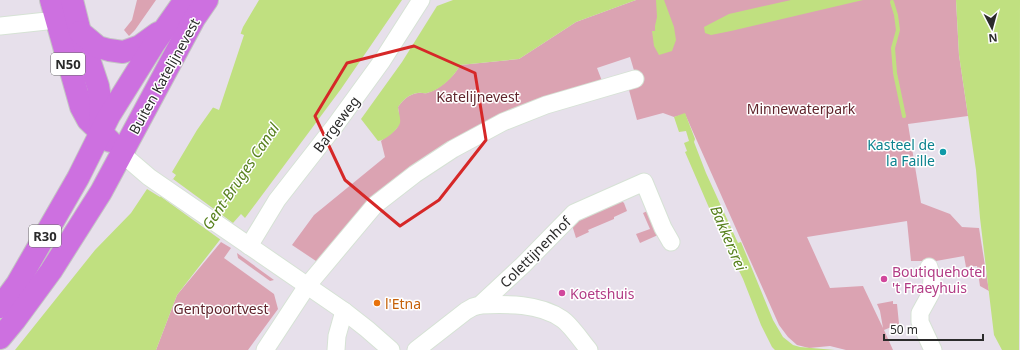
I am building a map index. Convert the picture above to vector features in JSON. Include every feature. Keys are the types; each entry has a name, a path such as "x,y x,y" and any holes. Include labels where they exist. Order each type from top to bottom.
{"main road":[{"name":"N50","path":"72,0 80,32 98,86 101,104 100,132"},
{"name":"Buiten Katelijnevest","path":"100,132 131,80 185,0"},
{"name":"Buiten Katelijnevest","path":"121,153 194,19 207,0"},
{"name":"N50","path":"53,10 81,107 88,120 121,153"},
{"name":"R30","path":"80,32 98,48 123,52 140,46 164,29"},
{"name":"R30","path":"0,307 17,284 78,178 100,132"},
{"name":"R30","path":"0,338 15,320 50,271 101,192 121,153"}],"street":[{"name":"Bargeweg","path":"252,242 277,200 334,127 382,61 421,0"},
{"path":"0,26 53,10"},
{"path":"265,350 307,286 375,205 415,174 453,150 503,122 546,105 635,79"},
{"name":"N50","path":"121,153 149,176 227,231 252,242"},
{"name":"Colettijnenhof","path":"496,290 574,213 644,182 663,228 671,242"},
{"path":"252,242 290,262 291,275 344,311 391,350"},
{"path":"929,267 932,278 931,294 920,313 920,322 933,350"},
{"path":"480,305 496,290 506,304"},
{"path":"416,350 473,307 480,305 506,304 526,306 545,311 563,320 589,350"},
{"path":"336,350 337,336 344,311"}],"highlighted area":[{"path":"414,46 475,73 486,140 439,200 400,226 345,180 315,116 347,63"}],"green space":[{"path":"137,0 156,0 135,30 129,36 124,30 132,20"},
{"name":"Minnewaterpark","path":"636,0 956,0 959,55 968,116 908,124 921,203 950,214 962,227 979,228 989,291 980,286 977,266 966,267 964,256 936,261 911,261 907,221 807,237 830,288 863,286 883,328 880,311 877,304 893,301 893,304 897,304 899,324 884,330 893,350 846,350 830,346 809,348 797,345 788,337 779,325 685,114 674,117 663,113 637,120 629,90 639,87 630,57 597,68 602,81 432,157 319,263 292,245 314,215 385,157 381,141 392,133 399,124 398,107 406,98 419,93 427,93 442,86 460,65 519,59 576,22"},
{"path":"621,200 627,211 614,217 614,219 588,230 589,232 576,238 572,225 581,215"},
{"path":"652,209 658,235 640,243 636,234 650,229 643,213"},
{"name":"Gentpoortvest","path":"221,242 231,248 224,258 274,294 278,309 248,350 156,350 177,295"},
{"path":"237,253 274,280 270,281 238,258"}],"water":[{"name":"Gent-Bruges Canal","path":"259,0 402,0 341,89 245,218 241,214 233,223 177,295 156,350 15,350 95,250 131,213 147,189 160,197 176,175 172,172 197,130 214,106 243,27"},
{"path":"453,0 636,0 576,22 519,59 460,65 451,78 442,86 426,93 419,93 409,96 404,100 398,107 400,121 399,126 387,137 381,141 378,141 361,119 402,62 437,6"},
{"path":"656,0 664,0 674,27 676,40 672,51 659,55 654,46 652,31 655,31 657,17"},
{"path":"791,0 863,0 731,31 711,35 705,33 704,27 729,14"},
{"path":"956,0 1020,0 1019,350 1002,350 994,335 980,218 976,170 959,55"},
{"name":"Bakkersrei","path":"685,113 706,173 738,243 741,242 773,320 783,337 793,345 800,347 835,350 775,350 772,347 761,325 743,279 713,217 685,152 687,151 684,143 689,141 686,131 679,132 674,117"}],"pier":[{"path":"239,33 244,35 219,110 212,107"},
{"path":"173,179 233,223 221,240 160,196"}],"waterway":[{"path":"892,2 898,30 893,48 895,73 904,116"}],"place":[{"name":"Kasteel de la Faille","path":"943,152"},
{"name":"Boutiquehotel 't Fraeyhuis","path":"884,279"},
{"name":"Koetshuis","path":"562,293"},
{"name":"l'Etna","path":"377,303"}],"park label":[{"name":"Katelijnevest","path":"478,96"}]}
